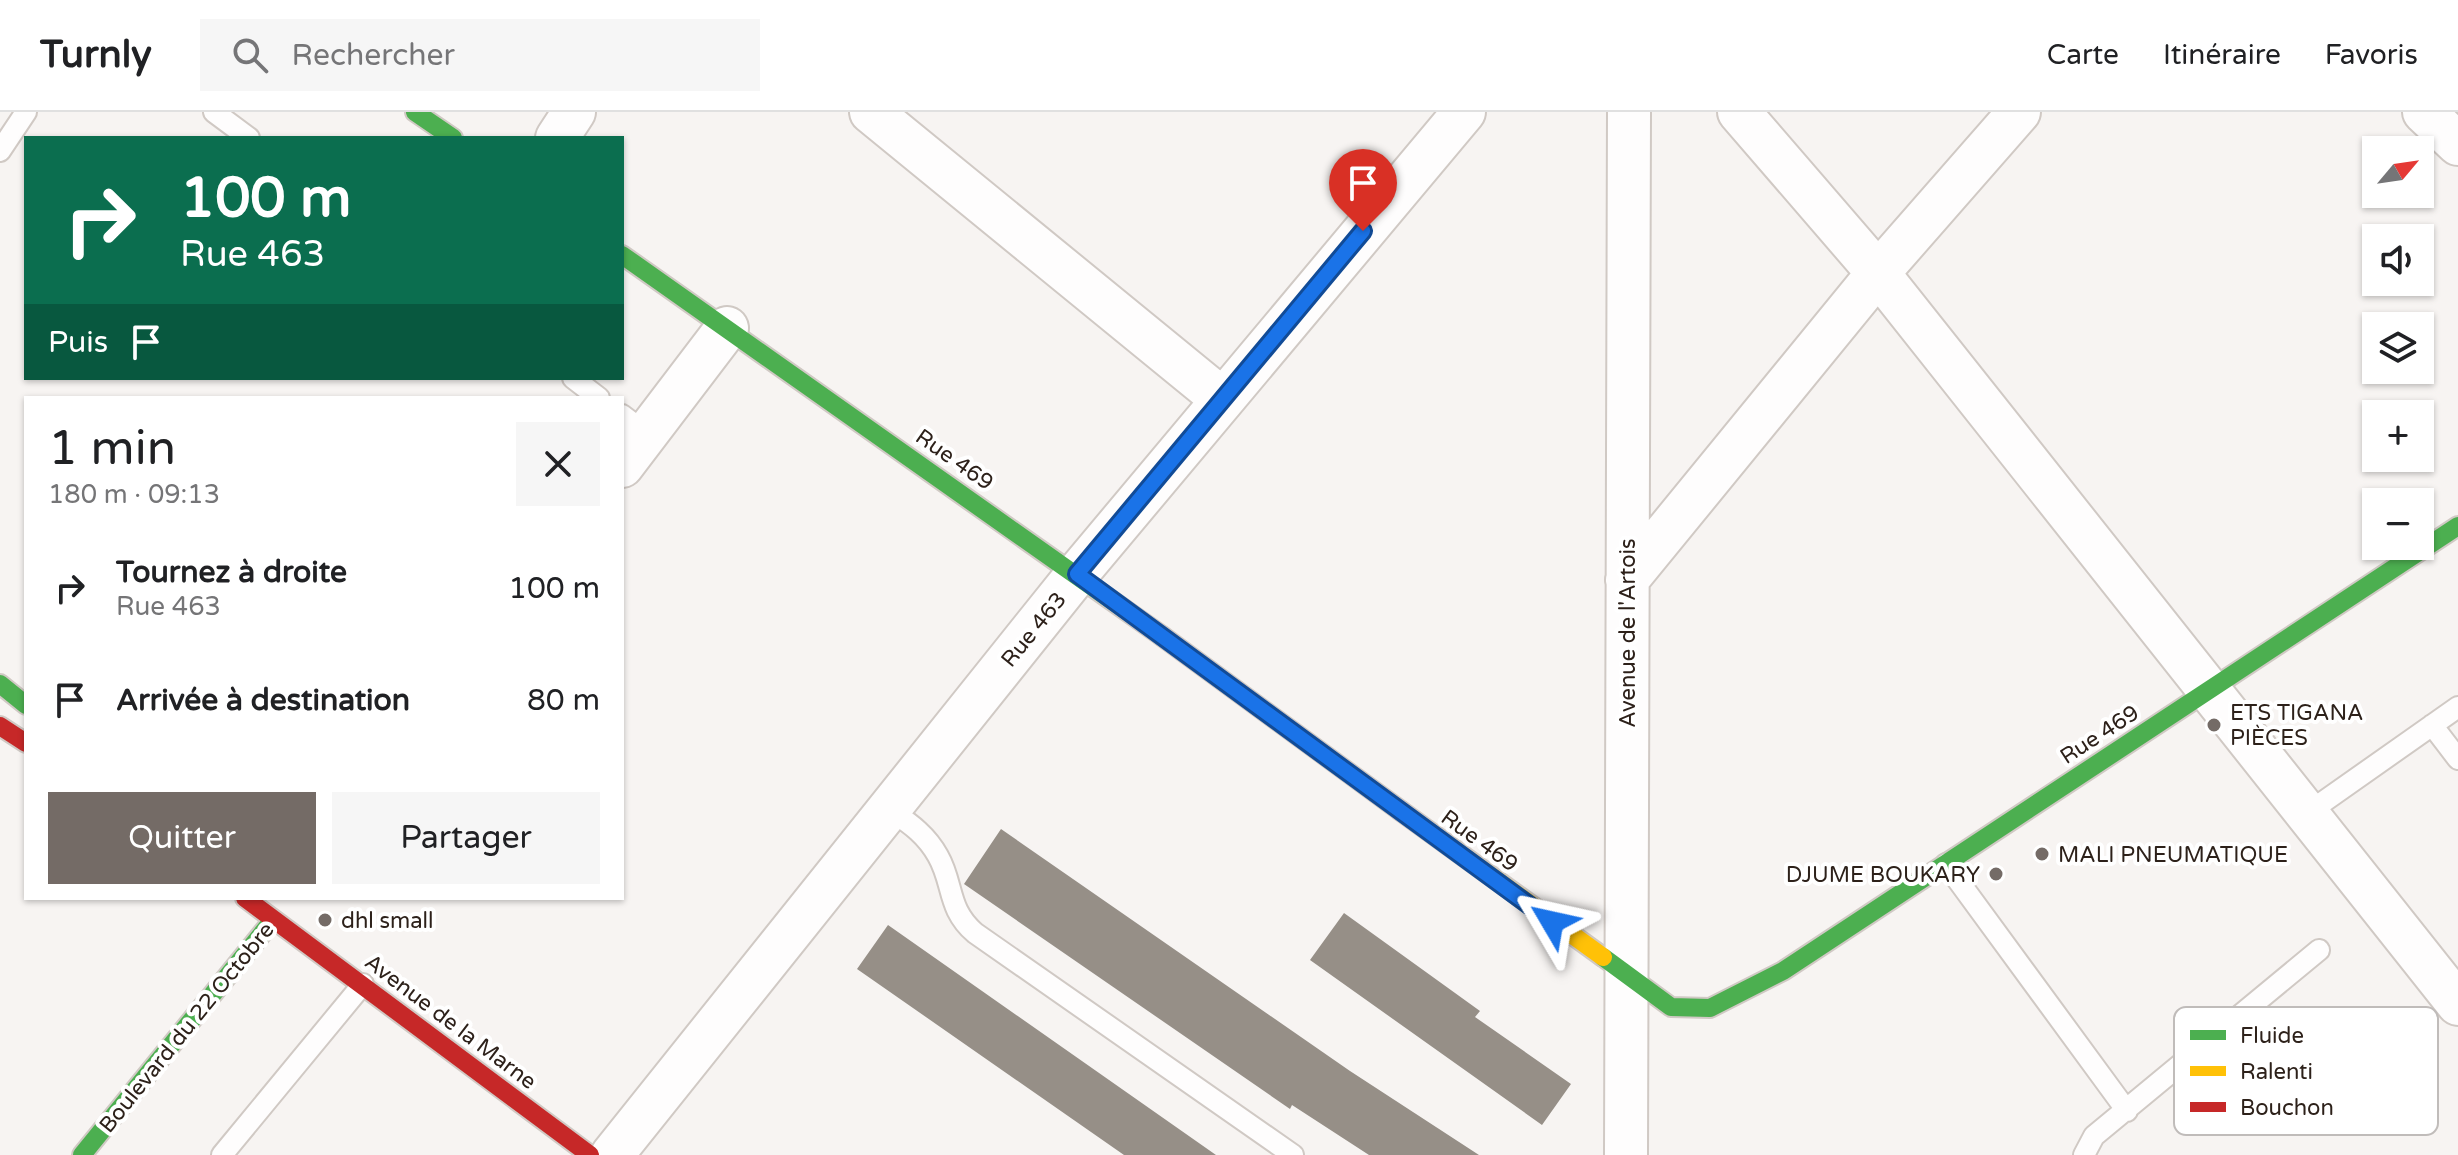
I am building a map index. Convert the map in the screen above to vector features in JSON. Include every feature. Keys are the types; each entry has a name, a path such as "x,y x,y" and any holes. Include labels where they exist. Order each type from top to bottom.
{"street":[{"path":"415,112 450,136"},
{"path":"558,136 574,112"},
{"path":"871,112 1222,399"},
{"name":"Rue 463","path":"612,1155 1077,574 1464,112"},
{"name":"Avenue de l'Artois","path":"1626,1155 1629,112"},
{"path":"1739,112 1878,273 2458,1004"},
{"path":"1627,580 1878,273 2019,112"},
{"path":"2424,112 2458,144"},
{"name":"Rue 469","path":"624,256 1077,574 1671,1007 1710,1008 1783,971 2458,526"},
{"path":"624,460 635,424 727,328"},
{"path":"9,707 24,739"},
{"name":"Avenue de la Marne","path":"269,905 363,984 590,1155"},
{"name":"Boulevard du 22 Octobre","path":"82,1155 269,905"}],"lane":[{"path":"0,151 26,112"},
{"path":"214,112 246,136"},
{"path":"576,380 596,396"},
{"path":"2306,814 2458,707"},
{"path":"2432,725 2458,759"},
{"path":"889,809 921,831 940,858 959,920 1293,1155"},
{"path":"1946,864 2127,1111"},
{"path":"2251,1007 2319,950"},
{"path":"222,1155 363,984"},
{"path":"2084,1155 2094,1136 2174,1072"}],"building":[{"path":"1001,829 1350,1071 1479,1155 1369,1155 1292,1105 1290,1109 964,884"},
{"path":"1344,913 1480,1011 1475,1017 1571,1084 1542,1125 1310,960"},
{"path":"888,925 1216,1155 1124,1155 857,969"}],"traffic: fast":[{"path":"415,112 450,136"},
{"path":"624,256 1162,636"},
{"path":"1603,957 1671,1007 1710,1008 1783,971 2458,526"},
{"path":"0,684 24,703"},
{"path":"82,1155 273,920"}],"traffic: slow":[{"path":"1401,811 1603,957"}],"traffic: jam":[{"path":"1162,636 1401,811"},
{"path":"0,726 24,742"},
{"path":"248,900 590,1155"}],"place":[{"name":"ETS TIGANA PIÈCES","path":"2214,725"},
{"name":"MALI PNEUMATIQUE","path":"2042,854"},
{"name":"DJUME BOUKARY","path":"1996,874"},
{"name":"dhl small","path":"325,920"}],"route":[{"path":"1363,231 1077,574 1552,922"}]}
